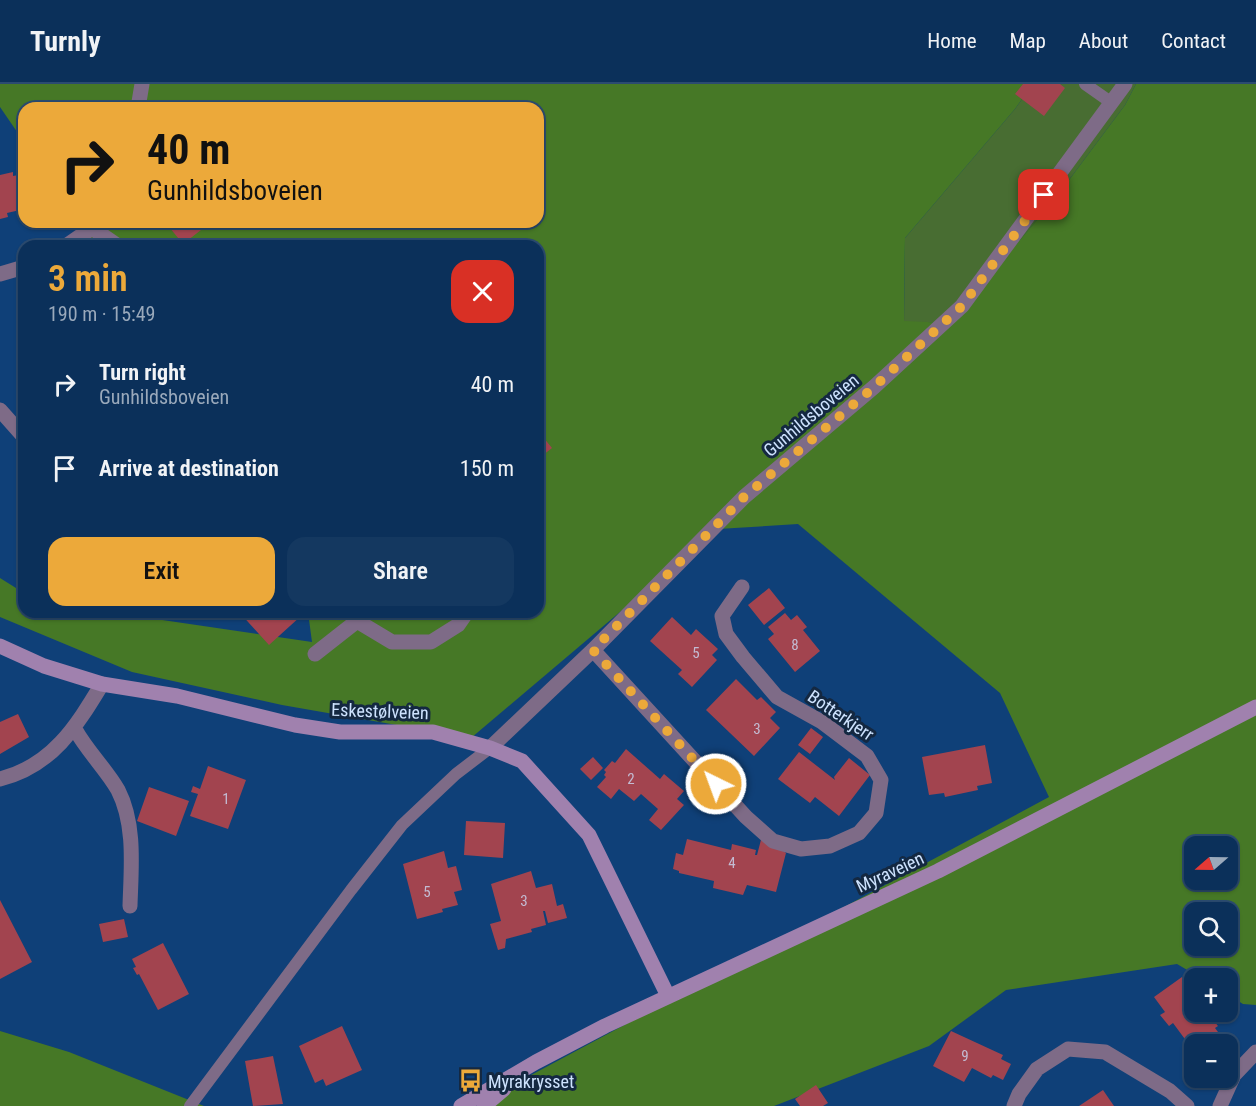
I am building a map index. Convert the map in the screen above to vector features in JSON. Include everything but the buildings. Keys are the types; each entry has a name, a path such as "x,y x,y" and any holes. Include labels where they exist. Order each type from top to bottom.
{"main road":[{"name":"Eskestølveien","path":"0,646 44,666 102,684 177,696 295,725 340,732 433,732 490,748 522,761 590,835 668,996"},
{"name":"Myraveien","path":"461,1106 536,1062 668,996 938,872 1256,707"},
{"name":"Myraveien","path":"484,1106 536,1062"}],"street":[{"path":"139,102 142,84"},
{"name":"Gunhildsboveien","path":"490,748 593,650 744,497 874,387 962,306 1125,84"},
{"path":"74,240 90,228"},
{"path":"97,228 111,240"},
{"path":"0,274 18,269"},
{"path":"0,410 18,430"},
{"name":"Botterkjerr","path":"593,650 746,817 773,841 801,849 830,846 859,833 876,813 881,780 867,756 822,722 777,697 726,634 722,616 741,588"},
{"path":"315,654 352,618"},
{"path":"355,618 392,642 431,642 459,625 463,618"},
{"path":"0,778 16,775 47,757 75,729 102,684"},
{"path":"75,729 117,789 127,809 131,844 130,906"},
{"path":"1014,1106 1019,1094 1037,1069 1068,1049 1105,1052 1170,1091 1187,1106"},
{"path":"1220,1106 1234,1075 1256,1052"}],"lane":[{"path":"1085,84 1112,103"},
{"path":"190,1106 402,825 456,774 490,748"}],"green space":[{"path":"0,84 1033,84 1015,109 905,238 904,321 950,323 1057,196 1125,105 1136,84 1256,84 1256,1005 1243,1004 1238,1001 1238,968 1184,968 1177,964 1006,990 929,1046 774,1106 479,1106 507,1088 1049,797 1000,693 798,524 718,529 471,738 282,705 132,672 0,617 0,578 18,589 18,618 149,618 312,642 309,618 544,618 544,240 91,240 83,228 544,228 544,102 18,102 18,133 0,107"},
{"path":"1033,84 1136,84 1125,105 1057,196 951,323 904,322 905,238 1015,109"},
{"path":"0,1031 69,1052 204,1106 0,1106"}],"place":[{"name":"Myrakrysset","path":"470,1081"}],"route":[{"path":"716,784 593,650 744,497 874,387 962,306 1044,195"}]}
